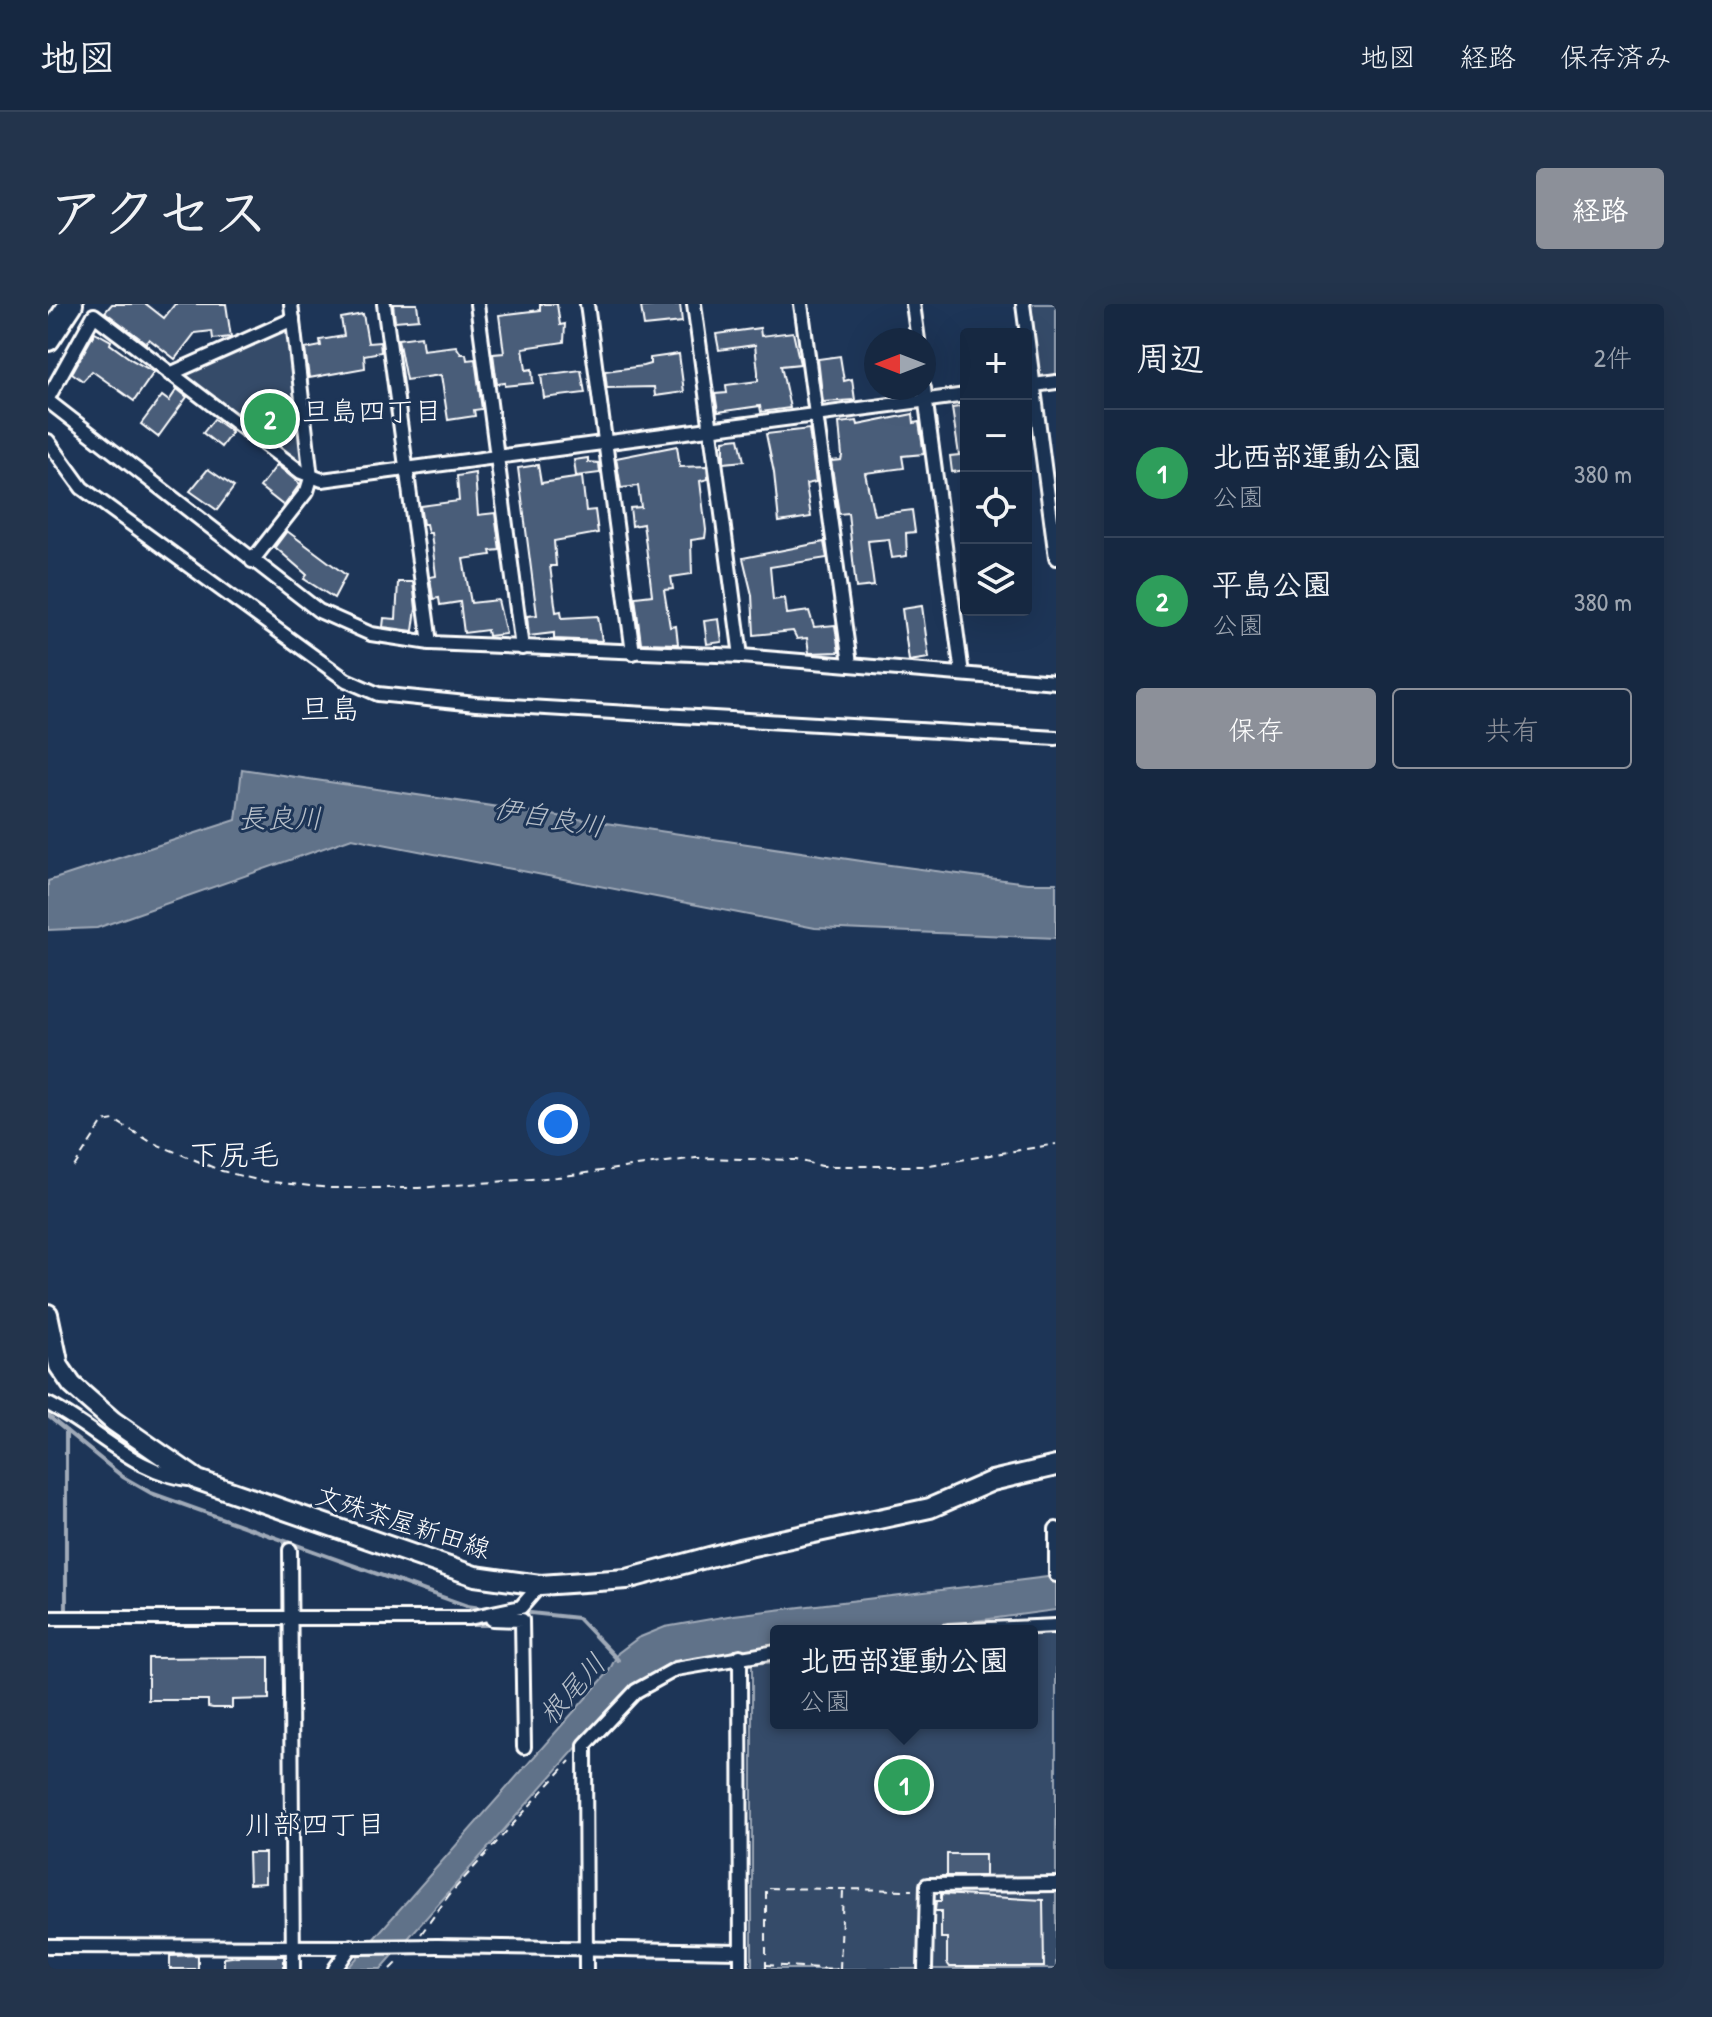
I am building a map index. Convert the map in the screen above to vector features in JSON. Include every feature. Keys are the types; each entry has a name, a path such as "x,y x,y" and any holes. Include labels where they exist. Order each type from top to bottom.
{"highway":[{"path":"48,339 71,304"}],"main road":[{"name":"文殊茶屋新田線","path":"48,1314 59,1366 72,1385 113,1421 198,1480 475,1576 540,1585 627,1579 739,1549 930,1508 992,1481 1056,1466"}],"street":[{"path":"252,561 307,491 311,478 291,304"},
{"path":"384,304 430,643"},
{"path":"477,304 522,648"},
{"path":"587,304 633,653"},
{"path":"694,304 741,656"},
{"path":"801,304 850,664"},
{"path":"913,304 916,328"},
{"path":"1023,304 1025,328"},
{"path":"894,400 817,415 322,480 311,478 94,315 48,399 319,611 371,634 430,643 741,656 1056,682"},
{"path":"170,374 293,319"},
{"path":"1032,386 1056,382"},
{"path":"936,394 960,395"},
{"path":"1032,399 1056,558"},
{"path":"926,400 962,674"},
{"path":"48,441 82,488 292,643 346,680 378,694 476,704 1056,738"},
{"path":"48,1404 135,1462 174,1478 198,1480"},
{"path":"1055,1569 1056,1529"},
{"path":"290,1550 293,1969"},
{"path":"469,1618 521,1607 540,1585"},
{"path":"48,1618 522,1620 524,1747"},
{"path":"586,1969 585,1745 636,1691 676,1669 770,1653"},
{"path":"740,1656 741,1969"},
{"path":"925,1969 927,1885 1056,1884"},
{"path":"48,1946 586,1946 740,1951"},
{"path":"335,1969 355,1946"}],"path":[{"path":"74,1167 103,1122 114,1120 151,1142 222,1171 261,1181 331,1188 418,1188 557,1177 696,1158 796,1160 822,1166 924,1166 1056,1144"},
{"path":"418,1938 449,1895 585,1745"},
{"path":"843,1890 838,1969 766,1967 766,1888 913,1890"},
{"path":"391,1969 400,1959"}],"shaded area":[{"path":"1028,304 1056,304 1056,376 1043,378 1037,374"},
{"path":"283,331 289,333 305,462 300,465 185,377 186,371"},
{"path":"1056,1632 1056,1969 752,1969 752,1664 770,1662 770,1729 1038,1729 1038,1634"}],"water":[{"name":"長良川","path":"242,769 875,863 1027,883 1056,883 1056,938 815,928 352,838 97,928 48,930 48,881 236,820"},
{"path":"1056,1576 1056,1610 945,1625 770,1625 770,1649 673,1661 630,1687 381,1969 347,1969 608,1673 618,1653 638,1638 665,1627 734,1615"}],"building":[{"path":"112,304 146,304 164,318 175,304 226,304 231,337 213,339 212,331 195,333 175,359 149,339 146,343 105,312"},
{"path":"393,304 417,304 419,319 395,321"},
{"path":"540,304 557,304 560,325 565,324 564,342 523,348 526,370 532,369 533,383 497,384 493,354 504,353 499,315 540,310"},
{"path":"680,304 682,322 644,326 641,307"},
{"path":"363,314 368,343 380,342 381,352 364,355 365,368 309,378 305,349 321,346 320,340 344,336 341,318"},
{"path":"760,328 761,336 793,332 800,364 781,366 790,408 761,412 760,406 718,412 715,394 727,393 726,385 758,381 758,372 755,345 719,350 716,334"},
{"path":"95,332 111,341 110,344 132,360 154,372 134,401 92,371 83,381 72,373"},
{"path":"421,336 423,350 456,346 461,354 466,354 467,360 475,359 482,409 474,410 475,416 448,420 441,375 406,380 398,339"},
{"path":"679,354 684,392 655,396 654,387 607,388 605,371 643,366 650,364 650,358"},
{"path":"840,356 844,381 852,379 855,400 823,402 818,359"},
{"path":"581,370 585,393 544,398 541,375"},
{"path":"177,389 187,397 158,437 141,424 162,396 169,401"},
{"path":"960,407 960,471 952,472 950,456 959,455 952,408"},
{"path":"913,414 914,423 919,422 924,454 902,456 904,468 865,473 874,515 912,510 915,532 906,533 907,556 892,558 889,539 868,541 874,586 856,588 848,513 839,514 831,461 841,460 842,456 839,423 857,421 858,425"},
{"path":"214,419 232,432 221,447 203,433"},
{"path":"809,429 816,482 806,484 811,517 779,522 766,434"},
{"path":"739,438 744,461 724,463 724,440"},
{"path":"677,446 680,467 707,466 708,479 700,481 705,538 691,540 692,574 671,577 673,589 664,590 670,627 676,626 678,644 641,643 635,597 652,595 643,524 632,526 630,508 641,507 638,486 621,488 616,458"},
{"path":"588,458 588,462 599,463 600,473 576,476 574,460"},
{"path":"277,465 300,484 284,506 260,487"},
{"path":"538,465 541,483 582,477 586,511 595,510 598,533 554,541 556,566 550,566 556,612 561,611 562,618 598,616 602,641 554,639 554,633 529,636 527,616 537,615 518,468"},
{"path":"208,469 234,487 217,510 190,491"},
{"path":"475,473 478,515 495,513 500,550 490,551 491,555 463,559 471,603 498,600 506,634 488,636 487,630 464,633 460,602 440,605 439,598 433,599 430,577 436,576 431,533 423,524 420,506 459,501 457,476"},
{"path":"287,531 346,575 334,598 304,579 307,575 275,547"},
{"path":"824,542 827,558 770,567 773,600 785,598 787,614 809,611 814,627 835,625 839,652 809,653 807,638 797,639 793,631 754,635 752,595 743,558"},
{"path":"398,582 413,582 416,609 413,631 383,627 384,618 396,619"},
{"path":"922,606 929,658 909,661 902,609"},
{"path":"719,619 722,642 707,644 704,621"},
{"path":"269,1657 269,1699 232,1700 232,1708 208,1707 208,1700 148,1700 148,1658"},
{"path":"248,1853 265,1853 265,1883 249,1884"},
{"path":"947,1854 985,1854 985,1876 947,1876"},
{"path":"941,1894 1043,1900 1044,1967 950,1967 947,1963 947,1938 941,1938 941,1911 935,1911"},
{"path":"198,1955 198,1969 170,1969 170,1956"},
{"path":"284,1956 284,1969 224,1969 224,1958"}],"waterway":[{"path":"48,1416 123,1477 151,1493 467,1606 488,1609"},
{"path":"66,1431 66,1616"},
{"path":"284,1542 284,1616"},
{"name":"根尾川","path":"521,1612 578,1618 618,1660"},
{"path":"48,1625 488,1625 491,1620"}],"place":[{"name":"平島公園","path":"270,419"},
{"name":"北西部運動公園","path":"904,1785"}],"district":[{"name":"旦島四丁目","path":"372,411"},
{"name":"旦島","path":"330,709"},
{"name":"下尻毛","path":"234,1155"},
{"name":"川部四丁目","path":"315,1824"}],"water label":[{"name":"伊自良川","path":"549,817"}]}
